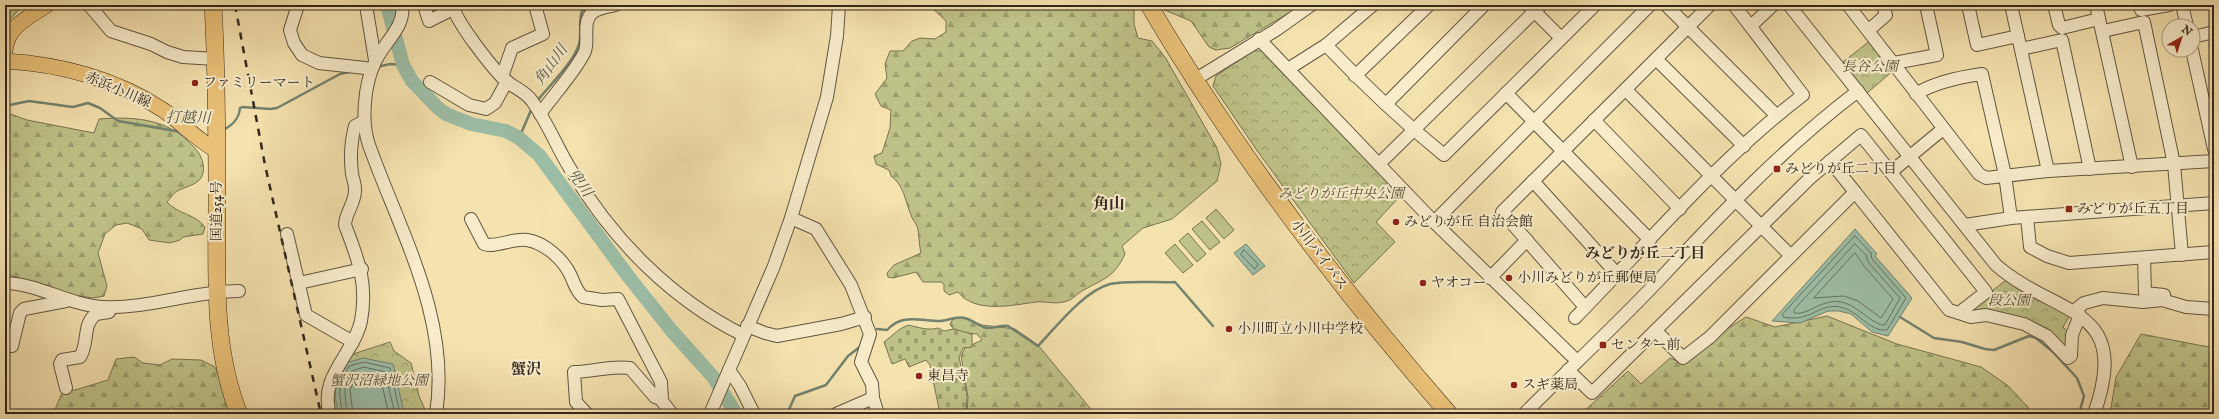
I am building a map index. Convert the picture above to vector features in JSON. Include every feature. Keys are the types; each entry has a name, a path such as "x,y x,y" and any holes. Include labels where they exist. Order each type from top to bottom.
{"highway":[{"name":"国道254号","path":"213,5 216,59 218,291 220,339 227,373 239,414"},
{"name":"小川バイパス","path":"1149,5 1258,174 1322,262 1449,414"}],"main road":[{"path":"5,51 6,43 12,30 47,5"},
{"name":"赤浜小川線","path":"5,61 34,63 59,68 90,76 115,85 217,138"}],"street":[{"path":"89,5 110,31 151,44 167,52 183,57 216,59"},
{"path":"298,5 290,30 294,43 302,55 320,63 365,68 376,60 399,24 403,15 402,5"},
{"path":"366,5 376,60 364,121 369,146 426,294 432,317 440,375 436,414"},
{"path":"424,5 429,21 453,7 459,22 504,79 526,94 540,114 571,170 613,230 645,265 697,309 745,330 777,336 841,324 865,317"},
{"path":"430,82 469,105 486,110 495,103 504,79 512,48 543,34 534,5"},
{"path":"540,114 584,52 588,40 586,22 599,10 615,5"},
{"path":"712,411 745,330 774,266 791,218 826,104 837,36 839,5"},
{"path":"1196,79 1311,5"},
{"path":"1288,69 1326,45 1373,5"},
{"path":"1355,76 1428,5"},
{"path":"1386,104 1484,5"},
{"path":"1326,45 1355,76 1414,131 1444,155 1595,5"},
{"path":"1434,222 1534,119 1650,5"},
{"path":"1666,5 1689,26 1776,115"},
{"path":"1585,307 1502,212 1710,5"},
{"path":"1575,318 1712,176 1776,115 1803,95 1734,5"},
{"path":"1751,26 1773,5"},
{"path":"1789,5 1996,265 2008,275 2077,313 2099,337 2104,358 2104,383 2094,414"},
{"path":"1848,5 1894,63 1943,129 1979,174 1986,178 2048,171 2214,161"},
{"path":"1868,30 1886,15 1883,5"},
{"path":"1894,63 1937,55 1926,5"},
{"path":"1968,5 1977,45 2018,36"},
{"path":"2011,5 2048,171"},
{"path":"2054,5 2059,25 2062,28 2144,22 2174,164 2182,255"},
{"path":"2096,5 2132,167"},
{"path":"2140,5 2141,10 2169,5"},
{"path":"2182,5 2185,18"},
{"path":"1379,164 1414,131 1534,7 1561,38"},
{"path":"2201,34 2214,32"},
{"path":"1259,39 1434,222 1576,360"},
{"path":"2021,49 2062,40 2090,169"},
{"path":"2194,58 2214,149"},
{"path":"1656,59 1744,146"},
{"path":"1916,94 1923,90 1962,77 1982,74 2005,175 2011,218"},
{"path":"1626,90 1712,176 1761,228 1790,255"},
{"path":"1524,414 1576,360 1656,282 1735,200 1830,112 1858,91"},
{"path":"1506,93 1534,119 1650,240"},
{"path":"1594,120 1680,209"},
{"path":"330,414 328,389 332,377 353,342 361,320 362,269 345,225 345,220 352,205 355,189 351,155 353,135 355,126 364,121"},
{"path":"1891,172 1943,129"},
{"path":"1568,370 1592,393 1830,161 1861,135 1986,292 1959,313"},
{"path":"1830,161 1949,310 1971,317 1986,315 2024,324 2047,336 2068,358 2071,356 2072,334 2077,313 2084,303 2103,298 2143,302 2162,300 2186,307 2214,309"},
{"path":"1533,181 1617,274"},
{"path":"1656,331 1683,358 1710,337 1790,255 1855,192"},
{"path":"1965,225 2011,218 2214,203"},
{"path":"2028,217 2030,247 2047,256 2069,263 2214,252"},
{"path":"791,218 816,228 851,285 865,317 870,334 861,362 872,384 872,398 878,414"},
{"path":"471,219 484,244 493,245 519,240 533,242 553,253 563,263 583,297 602,300 618,299 661,382 661,399"},
{"path":"287,234 306,314 353,342"},
{"path":"1490,278 1526,240"},
{"path":"2144,258 2145,293 2214,303"},
{"path":"299,283 362,269"},
{"path":"5,284 15,284 32,288 84,305 114,307 218,291 239,291"},
{"path":"28,307 32,288"},
{"path":"12,347 20,313 28,307 67,300"},
{"path":"66,388 60,364 62,360 80,357 85,346 88,322 92,316 96,314 108,313 114,307"},
{"path":"586,414 576,402 574,372 590,371 615,366 630,368 655,397 661,399 672,414"},
{"path":"729,370 743,392 754,414"},
{"path":"836,414 872,398"}],"green space":[{"path":"5,5 23,5 5,25"},
{"path":"929,5 1131,5 1134,9 1134,24 1138,38 1152,41 1165,57 1217,148 1221,164 1217,181 1172,219 1143,228 1122,246 1125,254 1117,268 1112,273 1067,301 1059,303 1036,302 1006,306 984,306 965,299 958,292 949,295 944,291 944,284 941,282 923,282 916,272 893,278 888,277 887,273 894,265 921,253 917,226 911,216 899,184 891,176 889,170 876,164 874,156 882,153 890,128 891,110 881,106 875,94 887,78 885,64 890,51 903,51 912,41 920,38 935,39 946,32 946,21"},
{"path":"1161,5 1302,5 1230,48 1216,50 1209,47 1191,21 1162,9"},
{"name":"長谷公園","path":"1871,40 1894,70 1867,93 1843,62"},
{"name":"みどりが丘中央公園","path":"1252,51 1262,51 1402,194 1376,222 1395,242 1354,283 1258,152 1213,86 1216,76"},
{"path":"5,112 27,120 94,133 99,119 113,118 140,119 166,126 177,132 198,152 204,168 203,175 193,184 176,192 167,202 176,209 201,222 205,227 203,234 183,237 180,240 170,243 149,240 142,229 127,223 116,225 105,234 98,253 107,286 104,296 93,298 78,296 5,274"},
{"path":"1216,209 1234,230 1224,239 1206,218"},
{"path":"1202,221 1220,242 1210,250 1192,229"},
{"path":"1188,233 1206,254 1197,262 1179,241"},
{"path":"1175,244 1193,265 1183,273 1165,253"},
{"name":"段公園","path":"2006,280 2070,315 2063,327 2070,334 2069,353 2049,335 1969,315 1969,309"},
{"path":"1827,316 1897,344 1981,367 2007,385 2028,407 2027,414 1581,414 1628,371 1641,384 1670,358 1682,363 1711,339 1746,317 1775,327"},
{"path":"964,317 982,325 1015,329 1038,345 1095,414 967,414 968,397 961,356 965,348 982,340 977,334 957,331 950,324 953,319"},
{"path":"908,325 927,329 938,328 944,331 954,329 972,334 972,347 963,348 959,357 967,394 966,414 940,414 930,365 926,360 909,367 905,359 892,364 884,342 900,329"},
{"path":"2141,334 2214,348 2214,414 2110,414 2116,377"},
{"name":"蟹沢沼緑地公園","path":"390,342 394,351 411,363 419,396 427,414 334,414 331,401 339,370 350,355"},
{"path":"134,357 143,363 160,365 172,359 201,360 215,367 235,414 177,414 172,406 162,414 53,414 63,391 75,390 108,380 116,359"}],"water":[{"path":"1855,229 1877,254 1875,256 1912,298 1888,336 1872,332 1851,314 1839,311 1828,311 1800,323 1772,321"},
{"path":"1246,244 1265,266 1253,275 1234,253"},
{"name":"蟹沢沼緑地公園","path":"363,358 393,364 404,413 339,414 335,393 339,376 346,363"}],"waterway":[{"name":"兜川","path":"387,5 403,65 412,81 438,108 446,114 471,124 506,131 519,138 539,155 628,276 671,330 714,378 736,414"},
{"name":"角山川","path":"537,101 561,74 576,51 580,40 580,20 582,11 590,5"},
{"name":"打越川","path":"377,67 390,64 403,65"},
{"name":"打越川","path":"223,130 235,121 240,108 242,107 277,108 340,74 350,72"},
{"name":"打越川","path":"5,106 29,101 73,107 88,103 100,108 118,121 181,132"},
{"name":"角山川","path":"519,138 532,108"},
{"path":"877,329 887,330 899,321 912,319 940,321 961,318 970,320 987,328 1008,326 1038,346 1071,310 1090,294 1110,284 1133,282 1175,282 1213,326"},
{"path":"1900,317 1934,338 1962,342 1985,349 1994,350 2029,336 2036,338 2053,352 2077,378 2084,396 2079,414"},
{"path":"787,414 795,396 826,385 848,356 861,346"}],"railway":[{"path":"235,5 265,165 321,414"}],"place":[{"name":"ファミリーマート","path":"195,83"},
{"name":"みどりが丘二丁目","path":"1777,169"},
{"name":"みどりが丘五丁目","path":"2069,209"},
{"name":"みどりが丘 自治会館","path":"1396,222"},
{"name":"小川みどりが丘郵便局","path":"1509,278"},
{"name":"ヤオコー","path":"1423,283"},
{"name":"小川町立小川中学校","path":"1229,329"},
{"name":"センター前","path":"1603,345"},
{"name":"東昌寺","path":"919,376"},
{"name":"スギ薬局","path":"1514,385"}],"district":[{"name":"角山","path":"1109,205"},
{"name":"みどりが丘二丁目","path":"1645,253"},
{"name":"蟹沢","path":"526,369"}]}
